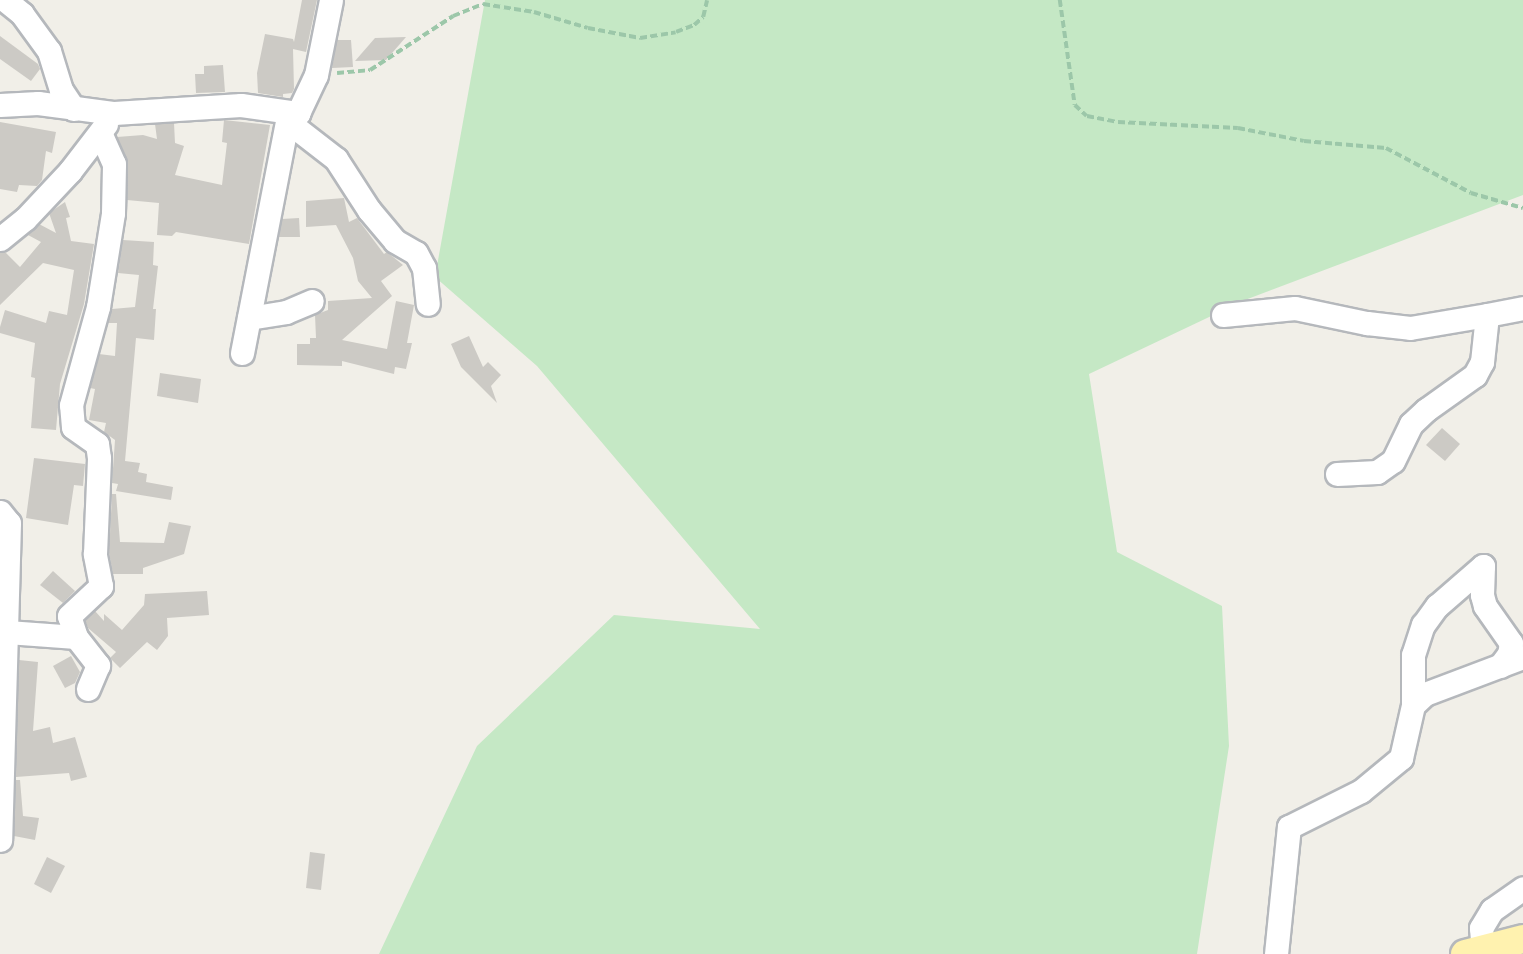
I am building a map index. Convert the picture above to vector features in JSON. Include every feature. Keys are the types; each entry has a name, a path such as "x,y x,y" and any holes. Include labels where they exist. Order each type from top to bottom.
{"main road":[{"path":"1474,953 1523,939"}],"street":[{"path":"242,354 292,117 316,75 331,0"},
{"path":"17,5 49,51 61,90 74,109"},
{"path":"0,105 38,103 114,113 241,105 292,117 336,159 369,210 395,241 416,253 424,268 428,304"},
{"path":"0,239 25,219 70,172 114,113"},
{"path":"88,689 98,665 76,637 69,616 101,586 94,554 99,458 97,444 74,427 71,405 98,307 113,213 114,164 100,133"},
{"path":"248,318 286,312 312,302"},
{"path":"1223,315 1295,308 1367,323 1410,328 1523,308"},
{"path":"1337,474 1377,472 1393,461 1411,425 1426,410 1475,375 1483,355 1487,316"},
{"path":"0,512 9,523 7,632 2,675 0,840"},
{"path":"1276,954 1289,827 1361,791 1401,758 1413,705 1413,655 1423,625 1437,606 1483,566 1482,595 1485,606 1511,643 1509,654 1500,666"},
{"path":"7,632 76,637"},
{"path":"1413,705 1425,694 1444,685 1523,657"},
{"path":"1474,953 1481,928 1492,910 1523,888"}],"path":[{"path":"316,75 370,70 453,16 483,4 534,12 588,28 640,38 676,32 694,25 703,17 707,0"},
{"path":"1060,0 1075,105 1087,116 1118,122 1238,128 1304,141 1386,148 1471,193 1523,208"}],"green space":[{"path":"485,0 1523,0 1523,195 1245,300 1089,374 1117,552 1222,606 1229,746 1197,954 379,954 477,746 614,615 760,629 537,366 435,277"}],"building":[{"path":"302,0 317,0 306,52 293,49 294,89 292,93 283,94 283,97 258,93 257,73 265,34 293,39 294,42"},
{"path":"0,36 38,64 40,69 31,81 0,59"},
{"path":"406,37 386,60 355,61 375,38"},
{"path":"337,40 351,40 353,67 332,68"},
{"path":"223,65 225,92 196,93 195,74 204,74 204,66"},
{"path":"224,120 270,125 249,244 176,232 172,236 157,235 159,203 127,200 128,164 117,137 143,135 157,139 155,124 174,123 175,143 184,146 175,175 222,185 227,143 222,142"},
{"path":"0,122 56,132 52,153 46,151 42,180 37,186 19,185 17,192 0,189"},
{"path":"344,198 349,222 357,218 384,254 387,252 403,265 381,281 392,296 342,340 387,349 396,301 414,305 407,343 412,343 406,369 395,367 394,374 342,361 342,366 297,365 297,344 310,344 310,338 316,338 315,315 328,310 328,301 372,298 358,281 353,258 336,225 306,227 306,201"},
{"path":"65,202 70,217 66,218 71,241 94,244 84,304 60,384 56,430 31,428 35,378 31,377 35,343 0,333 0,327 5,310 46,323 49,311 67,315 74,270 43,263 0,305 0,253 5,252 20,267 41,242 28,235 39,224 56,233 49,213"},
{"path":"299,218 300,237 279,237 282,219"},
{"path":"123,240 154,242 153,265 158,266 153,309 156,309 154,340 136,338 125,461 140,463 138,472 147,474 146,482 173,487 171,500 116,491 118,484 112,483 115,440 104,432 106,423 89,420 95,389 90,388 99,354 115,356 117,323 108,323 112,309 135,307 139,275 118,273"},
{"path":"469,336 483,367 488,362 501,375 491,386 497,403 461,367 451,344"},
{"path":"160,373 201,379 198,403 157,396"},
{"path":"1442,428 1460,444 1445,461 1426,445"},
{"path":"34,458 85,464 83,486 74,485 68,525 26,518"},
{"path":"112,494 116,494 120,542 164,543 169,522 191,526 184,554 143,568 143,574 113,574 109,553"},
{"path":"53,571 75,591 63,603 40,585"},
{"path":"207,591 209,615 167,618 168,636 157,650 147,642 120,668 110,658 116,652 88,628 85,620 95,611 104,621 104,614 122,630 144,605 145,594"},
{"path":"71,656 80,672 75,683 65,688 53,666"},
{"path":"19,660 38,662 33,731 50,727 53,743 75,737 87,777 71,781 69,773 16,777"},
{"path":"16,780 20,780 23,816 39,818 35,840 14,836"},
{"path":"310,852 325,854 321,890 306,888"},
{"path":"47,857 65,866 51,893 34,884"}]}
